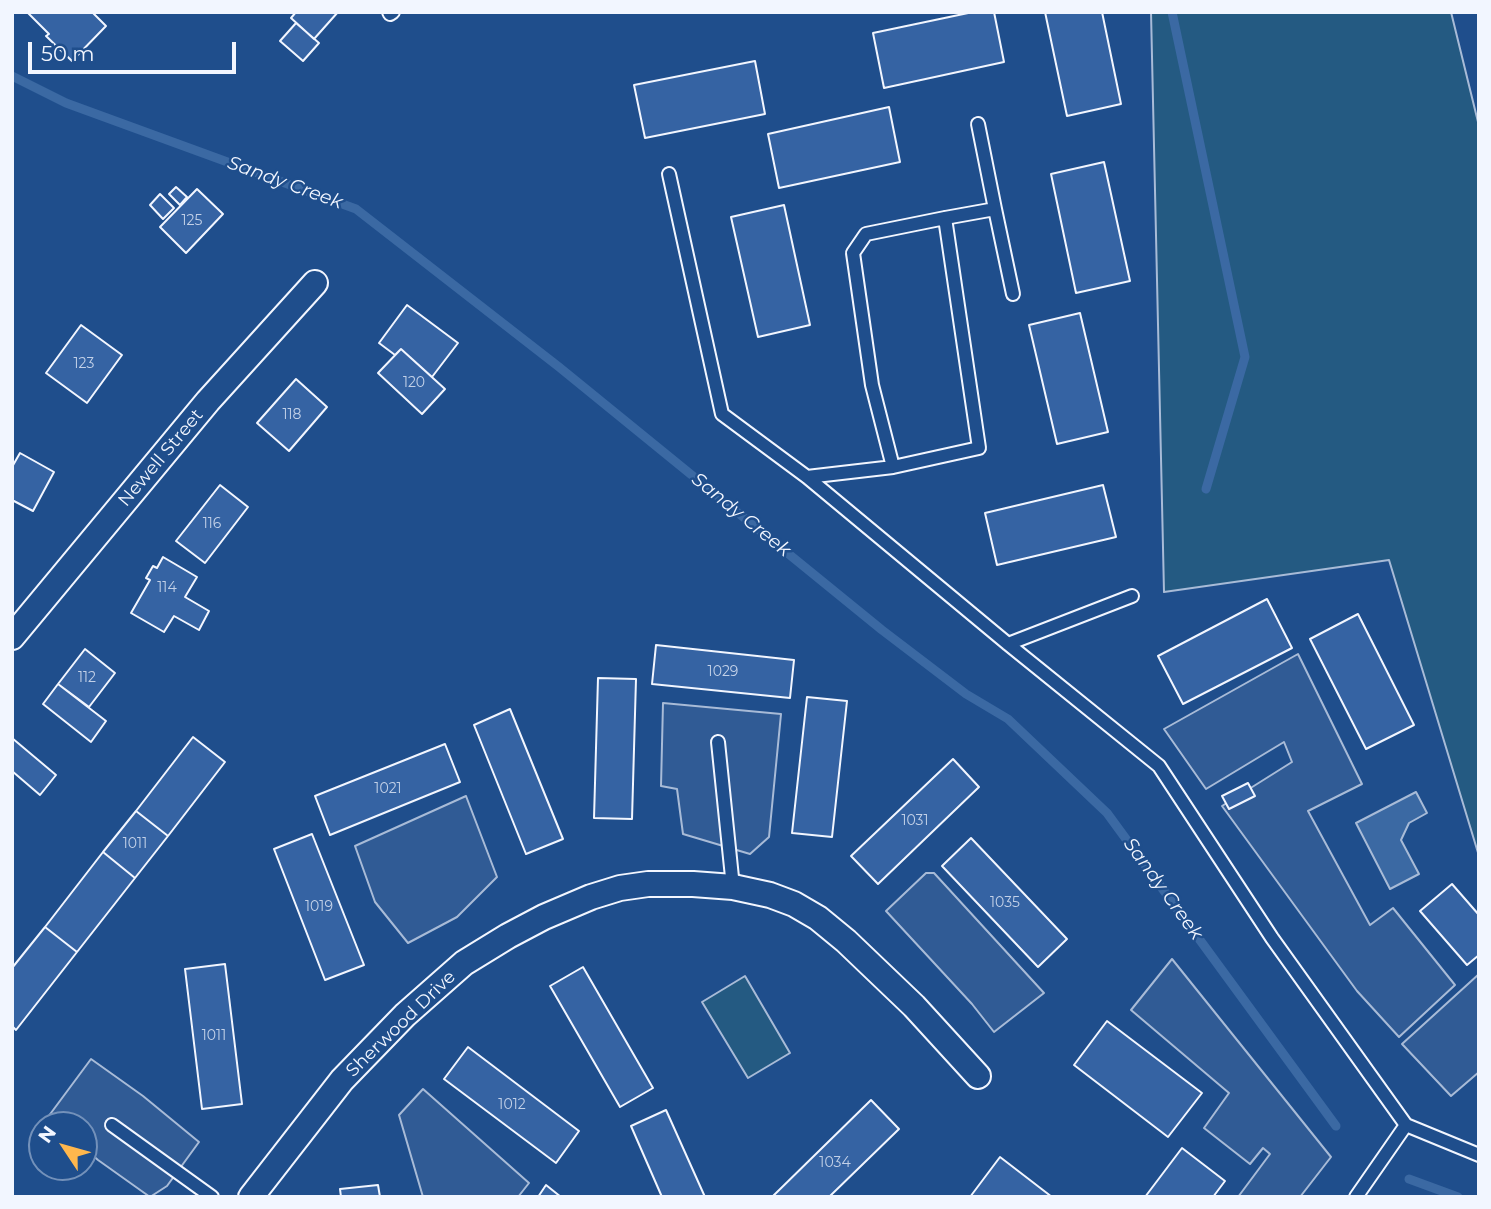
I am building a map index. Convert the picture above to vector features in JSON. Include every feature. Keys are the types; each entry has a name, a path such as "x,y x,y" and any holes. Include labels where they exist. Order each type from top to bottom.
{"street":[{"name":"Newell Street","path":"12,637 208,401 315,283"},
{"name":"Sherwood Drive","path":"251,1197 342,1080 405,1015 464,963 544,917 620,888 648,884 733,887 770,895 794,904 818,918 846,941 914,1006 978,1076"}],"lane":[{"path":"978,124 1013,294"},
{"path":"669,174 722,414 807,477 1159,766 1272,938 1406,1125 1479,1155"},
{"path":"892,467 872,385 853,253 866,234 995,209"},
{"path":"807,477 892,467 979,448 945,218"},
{"path":"1008,644 1132,596"},
{"path":"718,742 733,887"},
{"path":"112,1125 212,1197"},
{"path":"1356,1197 1406,1125"}],"shaded area":[{"path":"1151,12 1451,12 1479,126 1479,856 1389,560 1164,592"},
{"path":"1298,654 1362,784 1308,811 1370,925 1393,908 1455,985 1399,1037 1357,991 1222,806 1292,762 1284,742 1206,789 1164,729"},
{"path":"663,703 781,714 769,837 750,854 683,834 677,789 661,786"},
{"path":"1416,792 1427,813 1409,823 1401,840 1419,874 1390,889 1356,823"},
{"path":"466,796 497,877 457,917 408,943 375,902 355,846"},
{"path":"926,873 934,873 1044,993 994,1032 972,1004 886,911"},
{"path":"1172,959 1331,1157 1300,1197 1238,1197 1270,1154 1263,1148 1250,1164 1204,1128 1229,1093 1131,1010"},
{"path":"1479,974 1479,1072 1451,1096 1402,1044"},
{"path":"745,976 790,1053 748,1078 702,1002"},
{"path":"91,1059 143,1096 199,1142 167,1186 150,1197 98,1160 98,1111 52,1111"},
{"path":"423,1089 529,1183 518,1197 423,1197 399,1115"}],"building":[{"path":"27,12 92,12 106,26 72,61 46,36 49,34"},
{"path":"296,12 338,12 314,39 291,18"},
{"path":"973,12 994,12 1004,62 884,88 873,33"},
{"path":"1045,12 1102,12 1121,104 1067,116"},
{"path":"296,23 319,43 303,61 280,41"},
{"path":"755,61 765,114 645,138 634,85"},
{"path":"889,107 900,162 779,188 768,134"},
{"path":"1104,162 1130,281 1076,293 1051,174"},
{"path":"176,187 187,197 180,205 169,194"},
{"path":"197,189 223,214 186,253 160,227"},
{"path":"160,194 174,208 163,219 150,205"},
{"path":"784,205 810,325 758,337 731,217"},
{"path":"407,305 458,343 432,377 401,349 395,355 379,343"},
{"path":"1080,313 1108,432 1057,444 1029,325"},
{"path":"81,325 122,355 87,403 46,373"},
{"path":"401,349 445,389 422,414 378,373"},
{"path":"296,379 327,407 289,451 257,423"},
{"path":"20,453 54,472 33,511 12,500 12,467"},
{"path":"220,485 248,507 205,563 176,541"},
{"path":"1103,485 1116,537 997,565 985,513"},
{"path":"163,557 197,577 185,597 209,611 199,630 174,616 164,632 131,613 150,580 146,578 153,566 157,568"},
{"path":"1267,599 1292,648 1183,704 1158,656"},
{"path":"1358,614 1414,725 1366,749 1310,639"},
{"path":"656,645 794,660 790,698 652,684"},
{"path":"85,649 115,673 89,707 58,684"},
{"path":"598,678 636,679 632,819 594,818"},
{"path":"58,684 106,721 91,742 43,704"},
{"path":"807,697 847,701 832,837 792,833"},
{"path":"510,709 563,839 526,854 474,725"},
{"path":"193,737 225,762 168,836 136,811"},
{"path":"12,738 56,775 40,795 12,771"},
{"path":"445,744 460,782 330,835 315,796"},
{"path":"953,759 979,787 878,884 851,856"},
{"path":"1248,783 1255,796 1229,809 1222,796"},
{"path":"136,811 168,836 135,878 103,852"},
{"path":"312,834 364,965 325,980 274,849"},
{"path":"971,838 1067,939 1038,967 942,866"},
{"path":"103,852 135,878 77,952 45,927"},
{"path":"1452,884 1479,915 1479,955 1467,965 1420,911"},
{"path":"45,927 77,952 16,1030 12,1026 12,968"},
{"path":"225,964 242,1104 202,1109 185,969"},
{"path":"583,967 653,1088 620,1107 550,986"},
{"path":"1107,1021 1202,1093 1168,1137 1074,1065"},
{"path":"468,1047 579,1131 556,1163 444,1079"},
{"path":"871,1100 899,1129 829,1197 772,1197"},
{"path":"666,1110 705,1197 662,1197 631,1126"},
{"path":"1182,1148 1225,1181 1213,1197 1145,1197"},
{"path":"1000,1157 1052,1197 970,1197"},
{"path":"378,1185 380,1197 341,1197 340,1189"},
{"path":"546,1185 561,1197 538,1197"}],"waterway":[{"path":"1172,12 1245,357 1206,489"},
{"name":"Sandy Creek","path":"12,76 66,103 356,209 559,367 882,630 966,694 1008,719 1107,813 1336,1126"},
{"name":"Sandy Creek","path":"1409,1179 1458,1197"}]}
